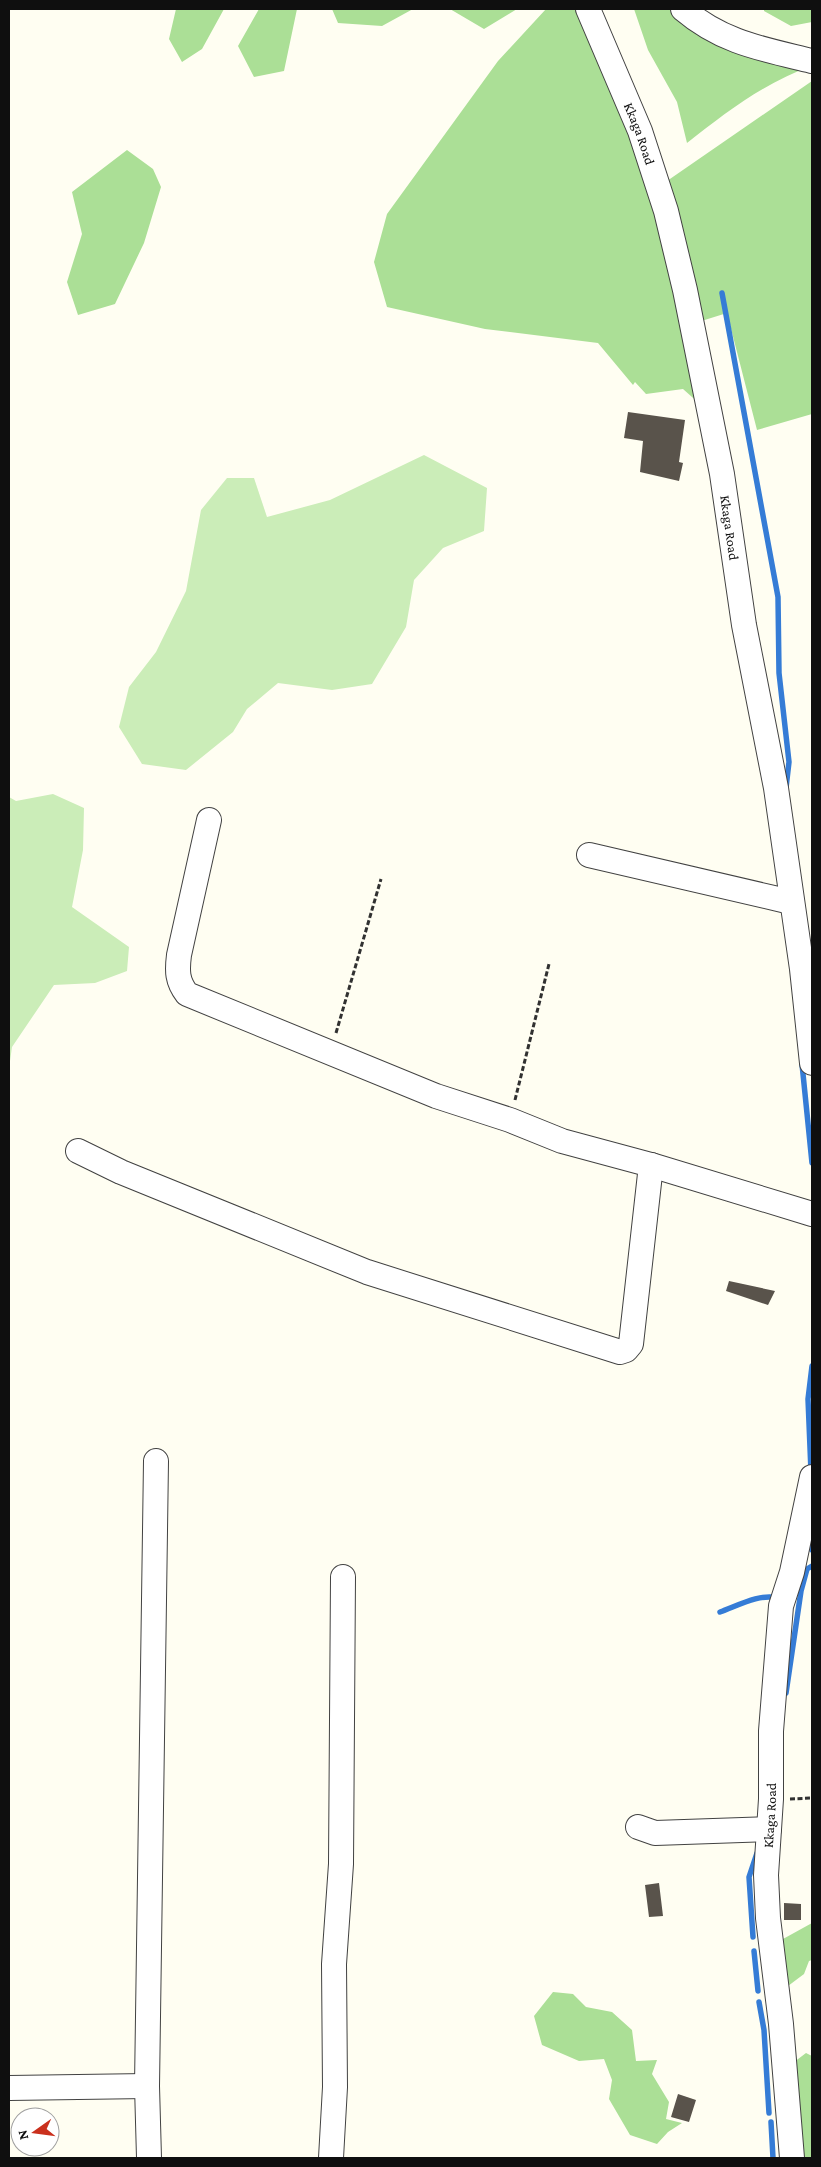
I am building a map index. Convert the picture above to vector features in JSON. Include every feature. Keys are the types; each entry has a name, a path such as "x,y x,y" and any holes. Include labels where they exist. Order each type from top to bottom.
{"street":[{"name":"Kkaga Road","path":"588,9 640,131 666,211 678,264 722,474 744,625 776,788 791,902 807,968 812,1062"},
{"path":"682,9 714,32 745,45 812,61"},
{"path":"209,820 179,954 177,972 180,984 187,994 436,1096 510,1120 562,1141 651,1165 812,1214"},
{"path":"589,856 791,902"},
{"path":"78,1151 121,1172 367,1272 620,1352 626,1350 630,1344 651,1165"},
{"path":"149,2158 147,2086 156,1461"},
{"name":"Kkaga Road","path":"792,2158 781,2024 768,1918 766,1875 768,1829 772,1799 771,1731 781,1606 802,1572 812,1477"},
{"path":"331,2158 334,2087 334,1964 341,1864 344,1576"},
{"path":"638,1828 655,1833 768,1829"},
{"path":"9,2088 147,2086"}],"path":[{"path":"330,1053 381,879"},
{"path":"510,1120 549,964"}],"green space":[{"path":"176,9 224,9 202,49 182,62 169,39"},
{"path":"259,9 297,9 284,71 254,77 238,46"},
{"path":"332,9 413,9 382,26 338,23"},
{"path":"450,9 517,9 484,29"},
{"path":"546,9 600,9 667,181 812,81 812,414 757,430 727,313 695,323 710,413 683,389 646,394 635,382 633,385 598,343 485,329 387,307 374,262 387,214 498,61"},
{"path":"634,9 682,9 812,66 762,89 687,143 677,102 648,50"},
{"path":"764,9 812,9 812,22 791,26 764,11"},
{"path":"127,150 153,169 161,187 144,243 115,304 78,315 67,282 82,234 72,192"},
{"path":"424,455 487,488 484,531 443,548 414,580 406,627 372,684 332,690 278,683 247,709 233,732 186,770 142,764 119,727 129,687 156,652 186,591 201,510 227,478 254,478 267,517 330,500"},
{"path":"53,794 84,808 83,850 72,907 129,947 127,971 95,983 54,985 12,1047 9,1068 9,797 16,801"},
{"path":"812,1923 812,1960 809,1961 804,1974 788,1986 770,1955 783,1939"},
{"path":"553,1992 573,1994 586,2007 612,2012 632,2030 636,2061 657,2060 652,2074 669,2102 666,2119 682,2123 668,2132 657,2144 630,2135 609,2099 612,2080 604,2059 579,2061 542,2045 534,2016"},
{"path":"806,2053 812,2056 812,2158 793,2158 777,2075"}],"building":[{"path":"628,412 685,420 679,462 683,463 679,481 640,472 643,441 624,438"},
{"path":"729,1281 775,1291 768,1305 726,1291"},
{"path":"659,1883 663,1916 649,1917 645,1885"},
{"path":"784,1903 801,1904 801,1920 784,1920"},
{"path":"678,2094 696,2100 689,2122 671,2117"}],"waterway":[{"path":"722,293 778,597 779,673 789,762 786,788"},
{"path":"802,1064 812,1163"},
{"path":"811,1472 808,1399 812,1366"},
{"path":"812,1538 812,1550"},
{"path":"786,1693 801,1591 807,1569 812,1566"},
{"path":"720,1612 764,1597 778,1598"},
{"path":"753,1937 749,1877 757,1853"},
{"path":"754,1951 758,1991"},
{"path":"759,2002 764,2030 769,2113"},
{"path":"771,2122 773,2158"}]}
